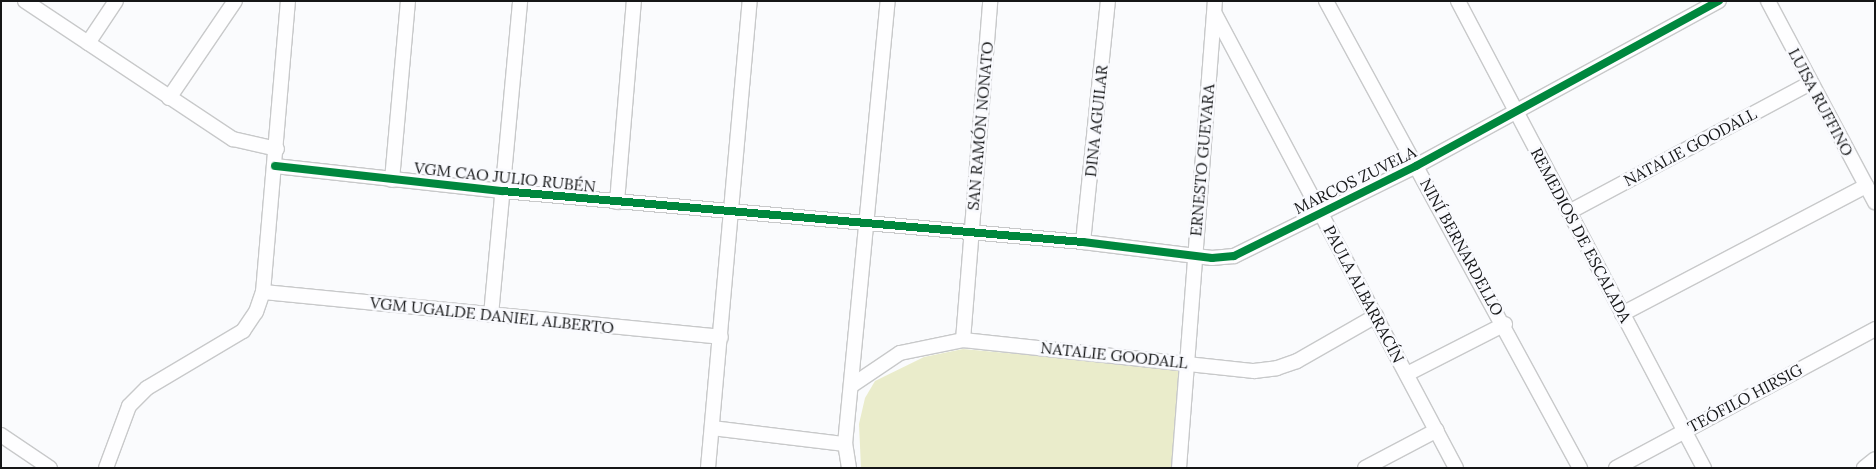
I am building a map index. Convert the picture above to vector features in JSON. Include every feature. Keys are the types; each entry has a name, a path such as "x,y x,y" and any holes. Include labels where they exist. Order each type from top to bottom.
{"street":[{"path":"25,1 233,139 277,149"},
{"path":"88,43 116,1"},
{"path":"170,98 235,1"},
{"path":"106,468 129,406 146,388 243,331 256,312 263,292 277,149 288,1"},
{"path":"392,180 408,1"},
{"path":"491,315 520,1"},
{"path":"617,202 634,1"},
{"path":"708,468 733,211 750,1"},
{"path":"849,468 844,444 888,1"},
{"name":"SAN RAMÓN NONATO","path":"963,340 990,1"},
{"name":"DINA AGUILAR","path":"1084,242 1108,1"},
{"name":"NINÍ BERNARDELLO","path":"1326,1 1505,324 1580,468"},
{"name":"MARCOS ZUVELA","path":"866,223 972,234 1084,242 1194,255 1234,256 1416,166 1515,110 1720,1"},
{"name":"LUISA RUFFINO","path":"1768,1 1875,202"},
{"name":"REMEDIOS DE ESCALADA","path":"1461,2 1515,110 1704,468"},
{"name":"PAULA ALBARRACÍN","path":"1215,8 1320,213 1456,468"},
{"name":"ERNESTO GUEVARA","path":"1179,468 1188,363 1194,255 1215,8"},
{"name":"NATALIE GOODALL","path":"1569,212 1811,83"},
{"name":"VGM CAO JULIO RUBÉN","path":"275,166 502,191 866,223"},
{"path":"1622,314 1866,186"},
{"name":"VGM UGALDE DANIEL ALBERTO","path":"263,292 721,337"},
{"name":"NATALIE GOODALL","path":"851,386 900,353 963,340 1254,371 1277,368 1297,362 1376,316"},
{"path":"1407,374 1505,324"},
{"name":"TEÓFILO HIRSIG","path":"1616,468 1875,330"},
{"path":"712,428 844,444"},
{"path":"1365,468 1436,430"},
{"path":"1,435 50,468"},
{"path":"1864,468 1875,459"}],"green space":[{"path":"963,349 1184,369 1174,468 861,468 859,424 865,398 875,381 924,357"}],"cycle path":[{"path":"275,166 502,191 1083,242 1212,258 1234,256 1416,166 1719,1"}]}
